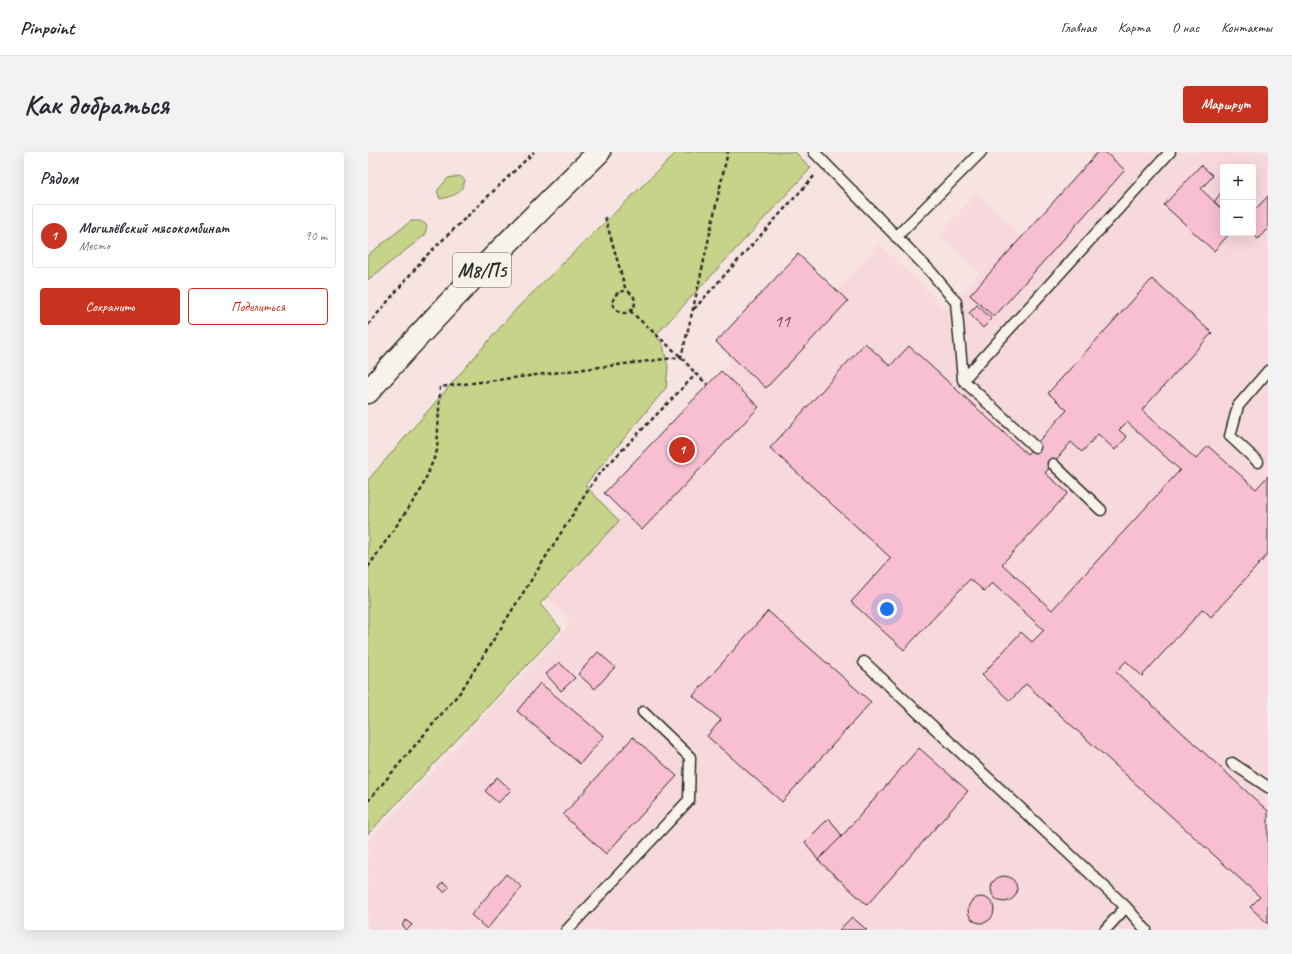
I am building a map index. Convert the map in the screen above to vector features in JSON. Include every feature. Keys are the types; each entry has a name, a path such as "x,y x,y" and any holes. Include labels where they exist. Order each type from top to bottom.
{"main road":[{"name":"М8/П5","path":"368,392 410,343 599,152"}],"lane":[{"path":"814,152 931,272 956,302 963,380 1034,447"},
{"path":"896,237 981,152"},
{"path":"963,380 1170,152"},
{"path":"1258,462 1230,436 1238,406 1268,371"},
{"path":"1053,464 1101,510"},
{"path":"864,662 1126,907 1146,930"},
{"path":"567,930 689,800 690,757 643,712"},
{"path":"1232,763 1268,787"},
{"path":"1105,930 1126,907"}],"path":[{"path":"368,325 425,257 534,152"},
{"path":"681,357 694,310 709,231 728,152"},
{"path":"694,310 826,164"},
{"path":"605,217 626,291"},
{"path":"623,290 632,294 635,301 635,305 630,311 623,313 620,312 614,307 613,304 616,294 623,290"},
{"path":"630,311 681,357 708,385"},
{"path":"368,567 420,490 437,451 440,387 681,357"},
{"path":"368,801 461,691 597,476 696,374"}],"shaded area":[{"path":"1089,152 1268,152 1268,930 368,930 368,842 571,623 548,598 625,513 604,493 733,358 798,254 837,291 879,244 946,310 956,302 980,272 940,235 977,193 1021,237 1093,157"}],"green space":[{"path":"677,152 795,152 811,168 656,335 663,345 668,367 666,388 585,485 619,521 540,604 561,629 368,834 368,480 517,308"},
{"path":"460,176 465,180 462,188 456,194 440,199 437,191 448,178"},
{"path":"411,221 420,221 427,225 425,235 368,280 368,255"}],"building":[{"path":"1098,152 1105,152 1125,170 994,317 970,295"},
{"path":"1201,165 1213,176 1201,189 1220,207 1220,236 1227,236 1214,251 1164,205"},
{"path":"1220,194 1220,207 1214,202"},
{"path":"1268,196 1268,228 1258,239 1255,236 1256,209"},
{"path":"798,254 848,301 766,388 716,342"},
{"path":"1152,279 1212,333 1142,410 1196,459 1208,446 1256,489 1268,476 1268,554 1211,617 1203,609 1142,676 1126,661 1116,672 1268,811 1268,924 1250,907 1260,897 1026,684 1010,701 982,675 1021,632 1032,642 1044,630 992,583 984,591 970,579 904,650 851,602 891,558 770,448 865,343 890,366 909,346 1027,454 1067,410 1048,393","holes":["1127,422 1180,470 1052,610 1002,564 1068,493 1045,473 1071,442 1082,452 1098,434 1115,450 1127,437 1119,430"]},
{"path":"977,305 992,319 983,328 969,313"},
{"path":"721,371 759,407 642,530 604,493"},
{"path":"768,611 871,702 782,802 707,736 721,720 693,696"},
{"path":"598,652 615,667 595,689 578,674"},
{"path":"559,662 575,678 561,691 546,674"},
{"path":"540,683 604,736 580,764 517,711"},
{"path":"633,737 677,776 606,854 563,815"},
{"path":"919,748 968,791 867,905 818,860 842,836"},
{"path":"497,777 511,790 498,803 485,791"},
{"path":"829,818 842,836 818,860 805,842"},
{"path":"506,874 522,887 487,929 471,915"},
{"path":"1004,876 1013,880 1017,889 1013,898 1004,902 995,898 991,889 995,880"},
{"path":"443,882 449,887 444,892 439,887"},
{"path":"981,897 990,901 994,910 990,919 981,923 972,919 968,910 972,901"},
{"path":"852,917 867,930 839,930"},
{"path":"406,920 412,925 407,930 402,925"}],"place":[{"name":"Могилёвский мясокомбинат","path":"682,450"}]}
